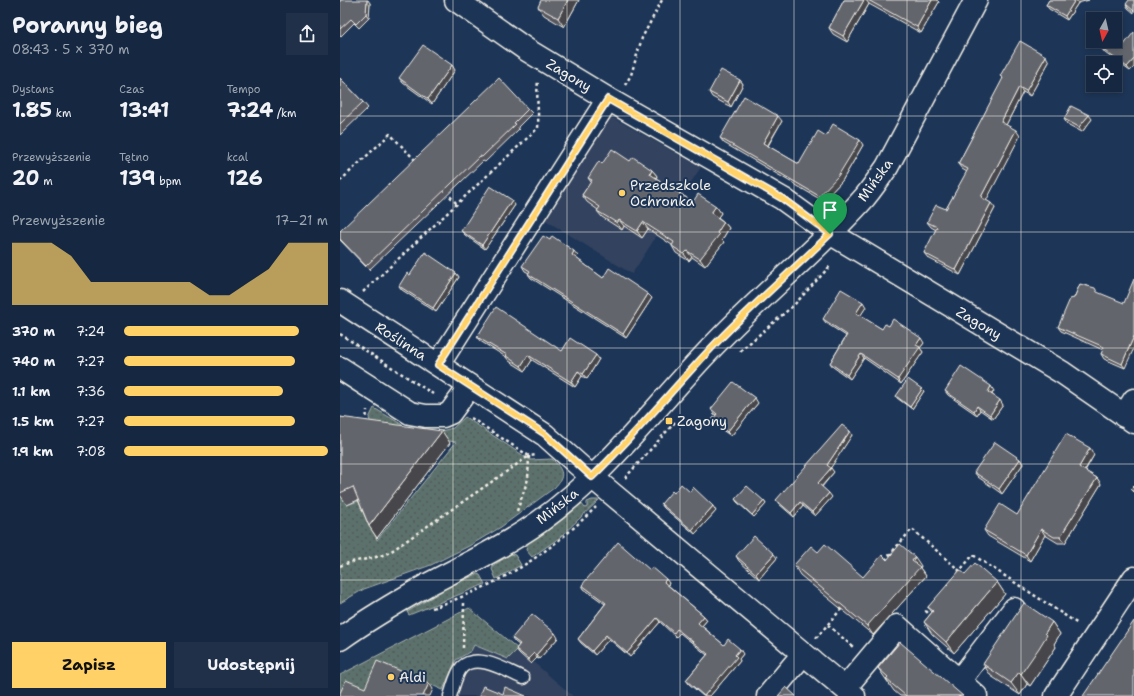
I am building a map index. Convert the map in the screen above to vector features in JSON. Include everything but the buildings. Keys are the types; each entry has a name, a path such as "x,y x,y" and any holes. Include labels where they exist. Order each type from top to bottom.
{"street":[{"name":"Zagony","path":"456,0 506,37 615,94 783,199 830,234 1131,412"},
{"name":"Mińska","path":"340,639 371,618 495,550 539,522 592,477 623,447 674,388 719,340 830,234 866,196 887,167 976,0"},
{"path":"438,365 615,94"},
{"name":"Roślinna","path":"340,301 545,434 592,477 843,687"},
{"path":"340,368 410,413 443,416 450,413 462,413 470,386"},
{"path":"1056,696 1134,578"},
{"path":"959,681 1014,610"},
{"path":"843,687 897,626 976,696"},
{"path":"768,696 803,654"}],"lane":[{"path":"450,696 462,668 474,661 484,662 523,678"}],"path":[{"path":"615,94 631,75 645,32 662,0"},
{"path":"370,286 538,128 539,110 536,91"},
{"path":"340,181 390,134 421,166"},
{"path":"442,188 457,204"},
{"path":"340,334 529,456"},
{"path":"340,566 349,562 379,557 390,552 529,456 544,455"},
{"path":"515,516 528,479 529,456"},
{"path":"880,565 912,529 964,575"},
{"path":"462,668 464,603"},
{"path":"803,654 844,607"},
{"path":"828,625 854,647 843,687"}],"shaded area":[{"name":"Przedszkole Ochronka","path":"610,116 701,167 632,274 542,218"},
{"path":"474,645 508,659 518,649 573,696 452,696"}],"green space":[{"path":"374,408 406,427 441,431 453,428 465,417 530,460 552,459 559,466 562,476 554,488 501,527 469,546 431,565 364,589 340,603 340,488 347,505 361,500 377,540 456,442 373,430 369,418"},
{"path":"599,500 559,538 532,557 526,550 527,544 581,503 585,508 587,507 587,502"},
{"path":"511,554 515,555 521,565 496,579 492,569 494,565"},
{"path":"477,574 480,575 485,584 409,615 407,612 447,588"},
{"path":"469,608 518,649 508,659 474,645 471,651 456,660 443,690 382,663 369,691 340,696 340,675"}],"place":[{"name":"Przedszkole Ochronka","path":"622,193"},
{"name":"Zagony","path":"669,421"},
{"name":"Aldi","path":"391,677"}],"route":[{"path":"608,99 793,205 830,234 719,340 674,388 623,447 592,477 545,434 438,365 608,99"}]}
